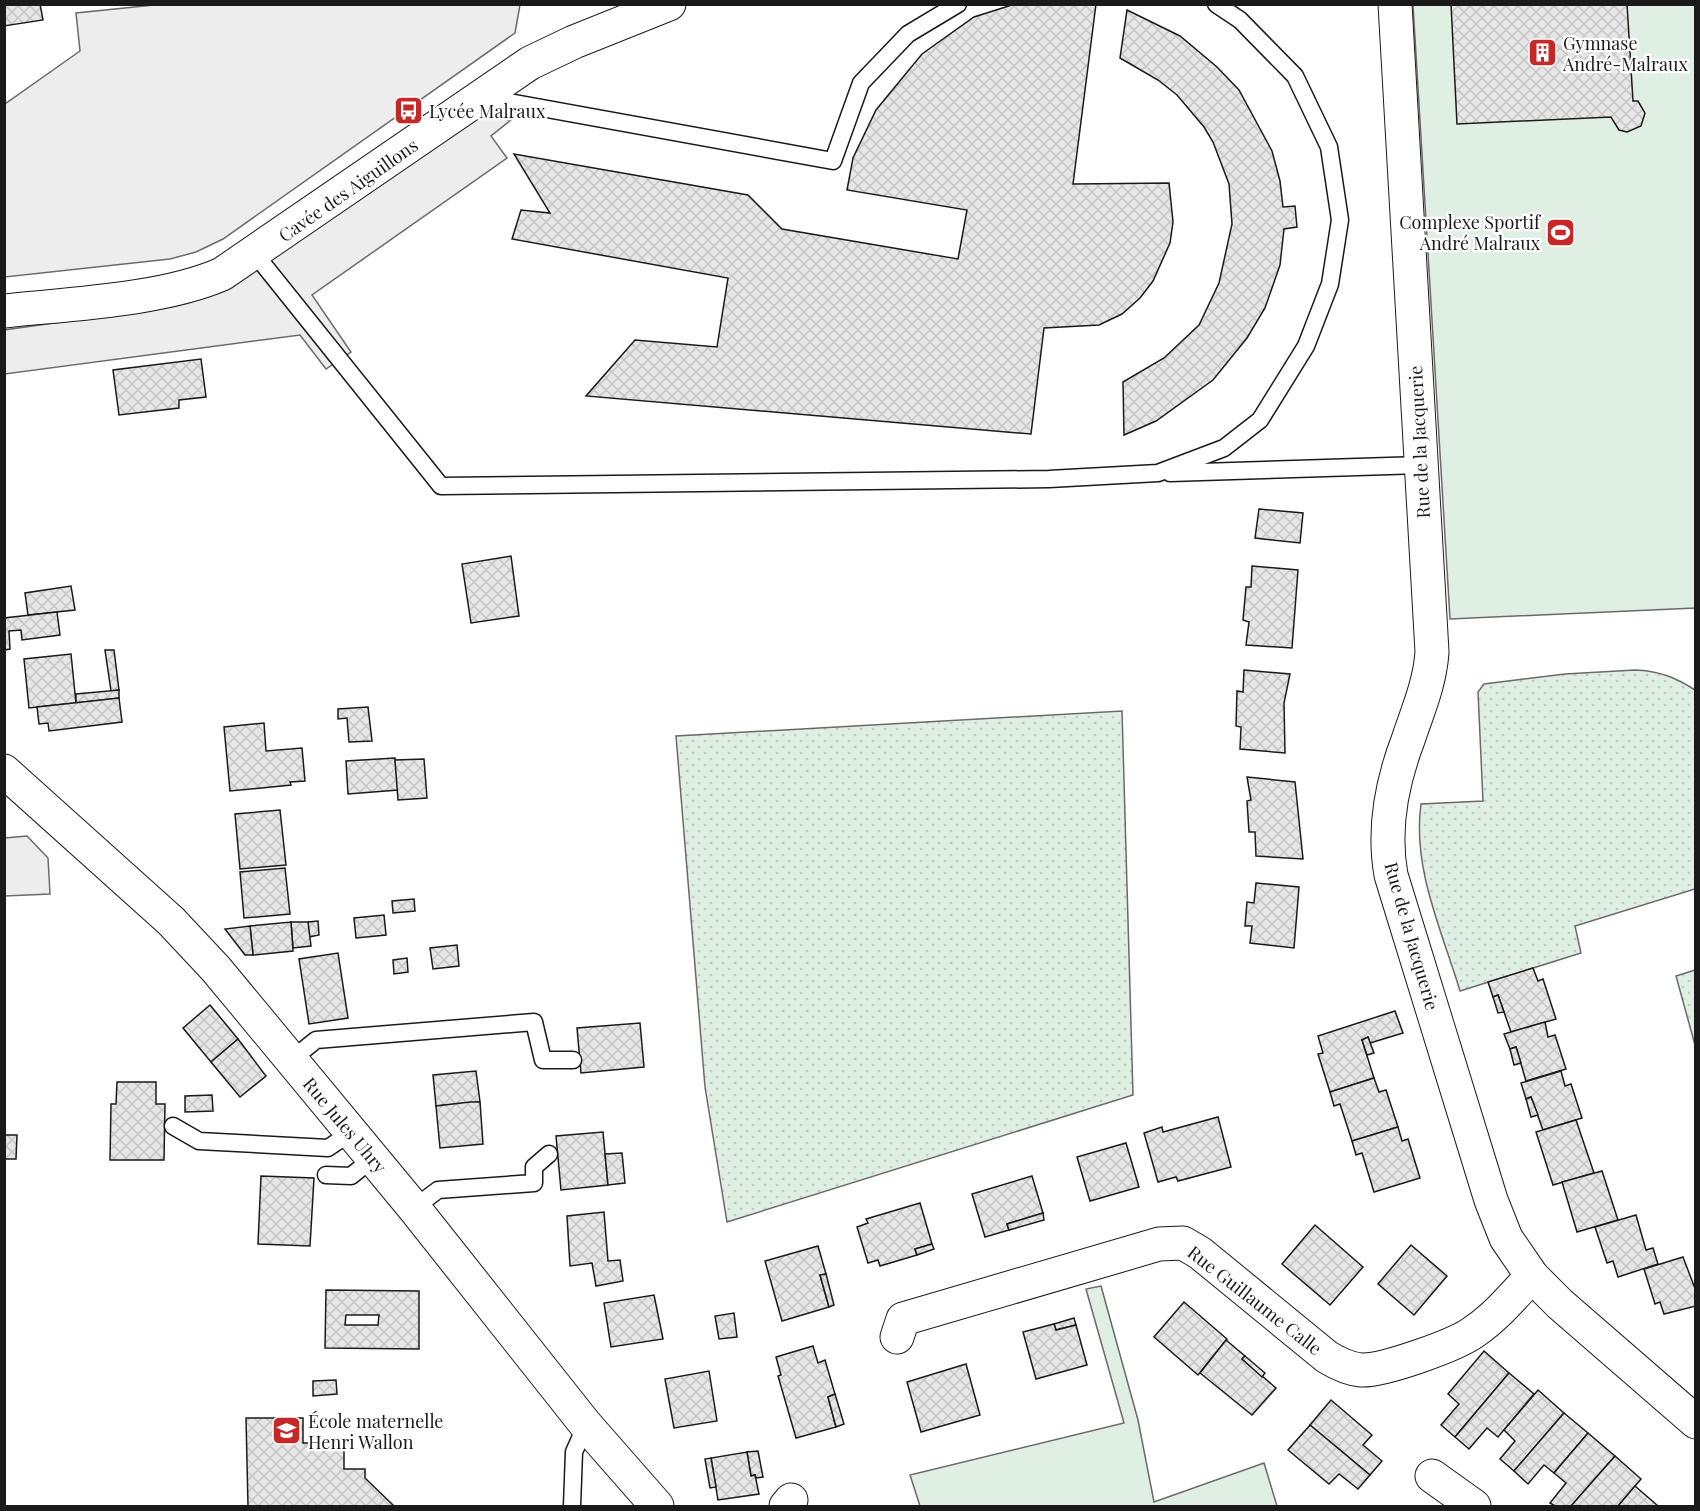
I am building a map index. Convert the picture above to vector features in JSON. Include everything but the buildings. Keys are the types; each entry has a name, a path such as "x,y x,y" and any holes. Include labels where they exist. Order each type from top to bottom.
{"street":[{"name":"Cavée des Aiguillons","path":"4,311 183,288 222,274 255,254 530,63 574,42 669,4"},
{"name":"Rue de la Jacquerie","path":"1395,4 1431,670 1397,775 1389,820 1388,857 1495,1210 1506,1238 1532,1276 1560,1304 1695,1422"},
{"name":"Rue Jules Uhry","path":"4,771 185,935 414,1208 586,1425 657,1506"},
{"name":"Rue Guillaume Calle","path":"897,1337 903,1319 1159,1244 1183,1243 1200,1253 1327,1356 1340,1365 1362,1370 1384,1366 1459,1341 1486,1323 1532,1276"},
{"path":"1432,1476 1474,1506"}],"lane":[{"path":"480,97 833,162 861,83 908,34 958,4"},
{"path":"1158,473 1224,448 1260,420 1306,346 1330,284 1340,220 1329,147 1295,76 1240,20 1216,4"},
{"path":"255,254 441,486 1049,479 1158,473 1420,465"},
{"path":"291,1060 316,1040 534,1022 543,1060 573,1060"},
{"path":"173,1126 199,1141 328,1148 350,1132"},
{"path":"414,1208 438,1190 534,1183 534,1167 549,1154"},
{"path":"326,1174 351,1176 372,1159"},
{"path":"572,1506 574,1452 586,1425"}],"green space":[{"name":"Complexe Sportif André Malraux","path":"1413,5 1695,5 1695,608 1450,619"},
{"path":"1635,670 1666,676 1695,690 1695,889 1575,926 1581,953 1460,991 1430,899 1419,828 1421,804 1483,801 1478,692 1484,684 1565,674"},
{"path":"1122,711 1133,1095 727,1222 705,1087 676,736"},
{"path":"1696,970 1695,1045 1676,976"},
{"path":"1101,1286 1138,1420 1154,1502 1264,1463 1277,1506 920,1506 910,1475 1124,1423 1086,1289"}],"shaded area":[{"path":"164,4 520,5 515,33 223,239 196,252 170,259 5,277 5,104 80,51 76,13"},
{"path":"480,116 511,120 491,136 507,158 312,295 351,352 326,369 300,335 5,374 4,330 176,306 227,290"},
{"path":"27,836 48,858 50,894 5,896 5,838"}],"place":[{"name":"Gymnase André-Malraux","path":"1542,53"},
{"name":"Lycée Malraux","path":"408,111"},
{"name":"Complexe Sportif André Malraux","path":"1561,232"},
{"name":"École maternelle Henri Wallon","path":"287,1431"}]}
